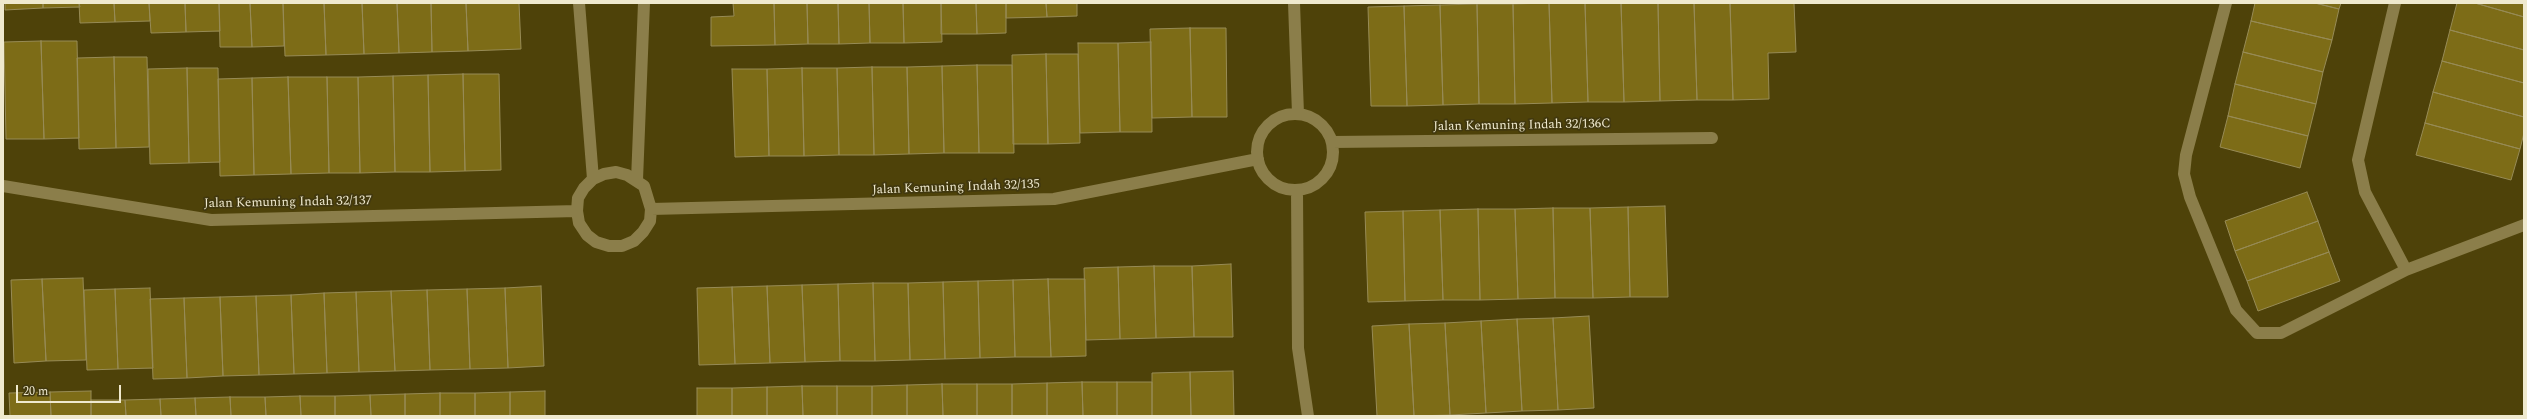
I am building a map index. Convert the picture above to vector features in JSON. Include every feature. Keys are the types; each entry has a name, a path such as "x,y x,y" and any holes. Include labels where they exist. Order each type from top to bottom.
{"street":[{"path":"579,3 593,179"},
{"path":"636,180 644,3"},
{"path":"1294,3 1298,114"},
{"path":"2226,3 2186,155 2184,174 2190,197 2236,310 2258,333 2281,332 2406,270 2524,225"},
{"path":"2395,3 2358,160 2365,192 2406,270"},
{"path":"1298,114 1309,117 1319,123 1327,132 1332,142 1332,159 1326,175 1308,188 1297,190 1276,185 1261,169 1258,159 1261,136 1267,126 1281,117 1298,114"},
{"name":"Jalan Kemuning Indah 32/136C","path":"1332,142 1712,138"},
{"name":"Jalan Kemuning Indah 32/135","path":"651,208 1054,199 1258,159"},
{"path":"616,172 627,175 644,186 651,208 650,221 643,232 634,241 622,246 609,246 596,242 587,234 579,223 577,211 578,198 584,188 593,179 604,174 616,172"},
{"name":"Jalan Kemuning Indah 32/137","path":"3,186 210,220 577,211"},
{"path":"1297,190 1298,348 1308,416"}],"building":[{"path":"5,3 43,3 43,8 5,10"},
{"path":"43,3 79,3 80,7 43,8"},
{"path":"79,3 114,3 115,22 80,23"},
{"path":"114,3 149,3 150,21 115,22"},
{"path":"149,3 185,3 186,32 151,33"},
{"path":"185,3 219,3 220,31 186,32"},
{"path":"219,3 250,3 252,47 220,47"},
{"path":"250,3 283,3 284,46 252,47"},
{"path":"283,3 324,3 326,55 285,56"},
{"path":"324,3 362,3 364,54 326,55"},
{"path":"362,3 397,3 399,53 364,54"},
{"path":"397,3 431,3 432,52 399,53"},
{"path":"431,3 466,3 468,51 432,52"},
{"path":"466,3 519,3 521,49 468,51"},
{"path":"733,3 774,3 775,45 711,46 711,17 734,16"},
{"path":"774,3 807,3 808,44 775,45"},
{"path":"807,3 838,3 839,44 808,44"},
{"path":"838,3 869,3 870,43 839,44"},
{"path":"869,3 903,3 904,43 870,43"},
{"path":"903,3 941,3 942,42 904,43"},
{"path":"941,3 976,3 977,34 941,34"},
{"path":"976,3 1006,3 1006,33 977,34"},
{"path":"1006,3 1046,3 1047,17 1006,18"},
{"path":"1046,3 1077,3 1077,16 1047,17"},
{"path":"1549,3 1585,3 1588,102 1552,103"},
{"path":"1549,3 1552,103 1515,104 1513,4"},
{"path":"1585,3 1621,3 1624,102 1588,102"},
{"path":"1621,3 1658,3 1660,101 1624,102"},
{"path":"1658,3 1694,3 1697,100 1660,101"},
{"path":"1694,3 1730,3 1733,100 1697,100"},
{"path":"1730,3 1794,3 1796,52 1768,53 1769,99 1733,100"},
{"path":"2255,3 2315,3 2339,9 2332,40 2251,21"},
{"path":"2315,3 2341,3 2339,9"},
{"path":"2457,3 2475,3 2524,17 2524,50 2450,30"},
{"path":"2475,3 2524,3 2524,17"},
{"path":"1477,4 1513,4 1515,104 1479,104"},
{"path":"1477,4 1479,104 1443,105 1440,5"},
{"path":"1440,5 1443,105 1407,106 1404,6"},
{"path":"1404,6 1407,106 1371,106 1368,7"},
{"path":"2251,21 2332,40 2323,72 2243,52"},
{"path":"1190,28 1226,28 1227,117 1192,117"},
{"path":"1190,28 1192,117 1152,118 1150,29"},
{"path":"2450,30 2524,50 2524,83 2442,61"},
{"path":"41,41 77,41 79,138 44,139"},
{"path":"41,41 44,139 6,139 4,42"},
{"path":"1151,42 1152,132 1120,132 1118,43"},
{"path":"1078,43 1118,43 1120,132 1080,133"},
{"path":"2243,52 2323,72 2316,104 2235,84"},
{"path":"1046,54 1078,54 1080,143 1048,144"},
{"path":"1046,54 1048,144 1013,144 1012,55"},
{"path":"114,57 116,148 79,149 77,58"},
{"path":"114,57 147,57 149,147 116,148"},
{"path":"2442,61 2524,83 2524,117 2433,92"},
{"path":"977,65 1012,65 1014,153 979,153"},
{"path":"977,65 979,153 944,153 942,66"},
{"path":"942,66 944,153 909,154 907,67"},
{"path":"872,67 874,155 839,155 837,68"},
{"path":"872,67 907,67 909,154 874,155"},
{"path":"187,68 189,163 150,164 148,69"},
{"path":"187,68 218,68 220,162 189,163"},
{"path":"802,68 804,156 769,156 767,69"},
{"path":"802,68 837,68 839,155 804,156"},
{"path":"732,69 767,69 769,156 735,157"},
{"path":"463,74 499,74 501,170 465,171"},
{"path":"463,74 465,171 430,172 428,75"},
{"path":"428,75 430,172 395,172 393,76"},
{"path":"393,76 395,172 360,173 358,77"},
{"path":"288,77 291,174 254,175 252,78"},
{"path":"288,77 327,77 329,173 291,174"},
{"path":"327,77 358,77 360,173 329,173"},
{"path":"252,78 254,175 220,176 218,79"},
{"path":"2235,84 2316,104 2308,136 2228,116"},
{"path":"2433,92 2524,117 2524,133 2520,149 2425,123"},
{"path":"2228,116 2308,136 2300,168 2220,147"},
{"path":"2425,123 2520,149 2511,180 2416,155"},
{"path":"2307,192 2318,221 2235,251 2225,221"},
{"path":"1665,206 1668,297 1630,297 1628,207"},
{"path":"1628,207 1630,297 1593,298 1590,208"},
{"path":"1553,208 1555,298 1518,299 1515,209"},
{"path":"1553,208 1590,208 1593,298 1555,298"},
{"path":"1478,209 1480,300 1443,300 1440,210"},
{"path":"1478,209 1515,209 1518,299 1480,300"},
{"path":"1440,210 1443,300 1405,301 1403,211"},
{"path":"1403,211 1405,301 1368,302 1365,212"},
{"path":"2318,221 2329,252 2247,281 2235,251"},
{"path":"2329,252 2340,281 2258,311 2247,281"},
{"path":"1231,264 1233,337 1194,337 1192,266"},
{"path":"1154,266 1192,266 1194,337 1156,338"},
{"path":"1154,266 1156,338 1120,339 1118,267"},
{"path":"1118,267 1120,339 1086,340 1084,268"},
{"path":"83,278 86,360 46,361 42,279"},
{"path":"42,279 46,361 14,363 11,280"},
{"path":"1048,279 1051,357 1015,357 1013,280"},
{"path":"1048,279 1085,279 1086,356 1051,357"},
{"path":"1013,280 1015,357 980,358 978,281"},
{"path":"978,281 980,358 945,359 943,282"},
{"path":"943,282 945,359 910,360 908,283"},
{"path":"873,283 875,361 840,361 838,284"},
{"path":"873,283 908,283 910,360 875,361"},
{"path":"838,284 840,361 805,362 802,285"},
{"path":"802,285 805,362 770,363 767,286"},
{"path":"541,286 544,366 508,368 505,288"},
{"path":"767,286 770,363 735,364 732,287"},
{"path":"732,287 735,364 699,365 697,288"},
{"path":"150,288 153,368 118,369 115,289"},
{"path":"505,288 508,368 470,369 467,289"},
{"path":"115,289 118,369 87,370 84,290"},
{"path":"467,289 470,369 430,370 427,290"},
{"path":"427,290 430,370 395,371 391,291"},
{"path":"391,291 395,371 359,372 356,292"},
{"path":"356,292 359,372 327,373 324,293"},
{"path":"324,293 327,373 294,374 291,295"},
{"path":"291,295 294,374 259,375 256,296"},
{"path":"256,296 259,375 223,376 220,297"},
{"path":"220,297 223,376 187,378 184,298"},
{"path":"184,298 187,378 153,379 150,299"},
{"path":"1589,316 1594,408 1558,410 1553,318"},
{"path":"1553,318 1558,410 1522,411 1517,319"},
{"path":"1517,319 1522,411 1486,413 1481,321"},
{"path":"1481,321 1486,413 1450,415 1445,323"},
{"path":"1445,323 1450,415 1414,416 1409,324"},
{"path":"1409,324 1414,416 1377,416 1372,326"},
{"path":"1233,371 1234,416 1191,416 1190,372"},
{"path":"1190,372 1191,416 1152,416 1152,373"},
{"path":"1082,382 1083,416 1047,416 1047,383"},
{"path":"1082,382 1117,382 1117,416 1083,416"},
{"path":"1117,382 1152,382 1152,416 1117,416"},
{"path":"1047,383 1047,416 1012,416 1012,384"},
{"path":"942,384 943,416 907,416 907,385"},
{"path":"942,384 977,384 977,416 943,416"},
{"path":"977,384 1012,384 1012,416 977,416"},
{"path":"907,385 907,416 872,416 872,386"},
{"path":"802,386 803,416 767,416 767,387"},
{"path":"802,386 837,386 837,416 803,416"},
{"path":"837,386 872,386 872,416 837,416"},
{"path":"767,387 767,416 732,416 732,388"},
{"path":"697,388 732,388 732,416 697,416"},
{"path":"91,391 91,416 51,416 50,392"},
{"path":"545,391 545,416 510,416 510,392"},
{"path":"50,392 51,416 10,416 9,393"},
{"path":"510,392 510,416 475,416 475,393"},
{"path":"440,393 475,393 475,416 440,416"},
{"path":"440,393 440,416 405,416 405,394"},
{"path":"405,394 405,416 371,416 370,395"},
{"path":"370,395 371,416 335,416 335,396"},
{"path":"300,396 335,396 335,416 301,416"},
{"path":"300,396 301,416 266,416 265,397"},
{"path":"230,397 265,397 266,416 231,416"},
{"path":"230,397 231,416 196,416 195,398"},
{"path":"195,398 196,416 161,416 160,399"},
{"path":"160,399 161,416 126,416 125,400"},
{"path":"91,400 125,400 126,416 91,416"}]}
